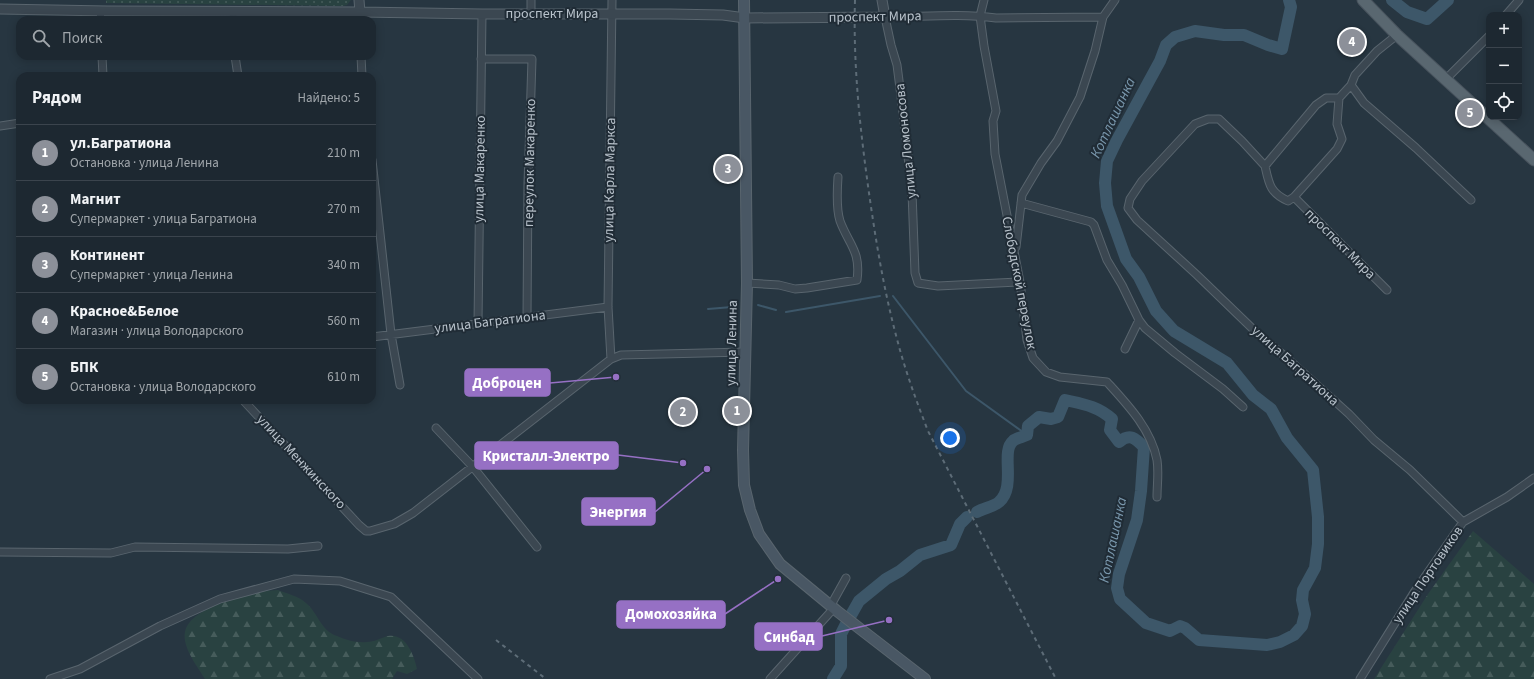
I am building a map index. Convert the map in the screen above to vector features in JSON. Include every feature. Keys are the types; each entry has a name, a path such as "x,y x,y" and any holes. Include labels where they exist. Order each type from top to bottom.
{"main road":[{"name":"улица Ленина","path":"744,0 747,283 743,443 744,484 754,523 758,534 780,564 925,679"},
{"path":"1363,0 1397,35 1445,80 1534,160"}],"street":[{"path":"359,0 360,16"},
{"path":"531,0 531,14"},
{"name":"улица Карла Маркса","path":"611,359 608,307 612,0"},
{"name":"улица Ломоносова","path":"882,0 890,45 897,65 902,104 912,192 915,273 918,283 938,286 1020,282"},
{"name":"Слободской переулок","path":"984,0 980,16 996,111 993,121 995,154 1016,256 1027,340 1033,358 1046,372 1060,378 1107,382 1127,404 1149,438 1156,459 1157,497"},
{"path":"1016,256 1022,195 1041,163 1057,141 1080,97 1095,51 1103,17 1114,0"},
{"path":"1509,12 1519,0"},
{"name":"проспект Мира","path":"0,9 100,16 612,14 723,15 745,18 980,16 996,18 1103,17"},
{"name":"улица Макаренко","path":"478,323 482,14"},
{"path":"1339,98 1326,98 1316,105 1265,166 1270,185 1277,196 1288,201 1294,197 1337,149 1342,139 1337,124 1339,98 1351,84 1355,75 1377,51 1397,35"},
{"path":"1445,80 1486,39"},
{"name":"переулок Макаренко","path":"481,59 532,59 528,184 527,318"},
{"path":"102,60 103,72"},
{"path":"236,60 237,72"},
{"path":"361,60 362,72"},
{"path":"1351,84 1364,103 1416,148 1471,200"},
{"name":"улица Багратиона","path":"1265,166 1219,119 1208,119 1195,124 1142,181 1130,199 1128,208 1137,220 1192,270 1257,333 1349,414 1374,440 1410,470 1463,522"},
{"path":"0,126 16,124"},
{"path":"747,283 779,285 795,289 857,280 858,260 840,220 837,201 838,177"},
{"path":"376,197 391,334 400,385"},
{"name":"проспект Мира","path":"1294,197 1387,290"},
{"path":"1021,203 1091,222 1094,225 1107,260 1122,285 1139,320 1145,328 1223,389 1243,407"},
{"name":"улица Багратиона","path":"376,336 608,307"},
{"path":"1125,349 1139,320"},
{"path":"473,467 611,359 621,355 745,352"},
{"name":"улица Менжинского","path":"247,404 359,525 366,530 370,531 394,524 413,513 473,467"},
{"path":"436,428 473,467 536,547"},
{"name":"улица Портовиков","path":"1360,679 1415,591 1463,522 1507,497 1534,478"},
{"path":"0,552 111,553 135,547 288,549 318,546"},
{"path":"770,679 835,609 846,578"},
{"path":"50,679 80,669 160,626 220,599 294,579 340,581 391,597 478,679"}],"green space":[{"path":"106,0 351,0 347,5 343,6 106,3"},
{"path":"1473,531 1534,584 1534,679 1374,679 1428,594"},
{"path":"278,590 303,601 310,607 323,626 332,634 352,641 363,642 388,636 400,638 408,646 414,658 417,669 407,674 397,671 392,679 205,679 191,656 186,644 185,632 188,624 203,611 225,601 257,591"}],"waterway":[{"name":"Котлашанка","path":"977,512 997,504 1004,495 1008,479 1009,446 1014,440 1027,435 1028,426 1039,417 1051,419 1058,417 1065,400 1090,406 1101,411 1112,419 1110,430 1119,442 1129,437 1135,439 1144,447 1141,491 1137,520 1119,574 1117,588 1120,599 1146,623 1170,631 1180,626 1185,628 1199,640 1267,645 1280,642 1294,635 1302,626 1305,614 1302,600 1303,590 1315,568 1318,544 1318,517 1313,470 1287,438 1271,409 1253,395 1227,363 1174,331 1156,311 1139,277 1126,259 1107,206 1105,183 1107,161 1160,61 1166,45 1175,37 1195,31 1224,35 1244,35 1282,49 1291,7 1289,0"},
{"name":"Котлашанка","path":"1392,0 1407,12 1427,19 1448,0"},
{"path":"786,312 880,296"},
{"path":"893,296 966,391 1027,435"},
{"path":"758,305 776,310"},
{"path":"708,309 732,307"},
{"name":"Котлашанка","path":"833,679 841,666 841,634 859,601 886,579 900,571 920,555 951,545 960,524 967,517"}],"railway":[{"path":"855,0 856,73 860,121 874,230 892,321 904,362 928,431 1056,679"},
{"path":"496,640 546,679"}],"place":[{"name":"Красное&Белое","path":"1352,42"},
{"name":"БПК","path":"1470,113"},
{"name":"Континент","path":"728,169"},
{"name":"Доброцен","path":"616,377"},
{"name":"ул.Багратиона","path":"737,411"},
{"name":"Магнит","path":"683,412"},
{"name":"Кристалл-Электро","path":"683,463"},
{"name":"Энергия","path":"707,469"},
{"name":"Домохозяйка","path":"778,579"},
{"name":"Синбад","path":"889,620"}]}
